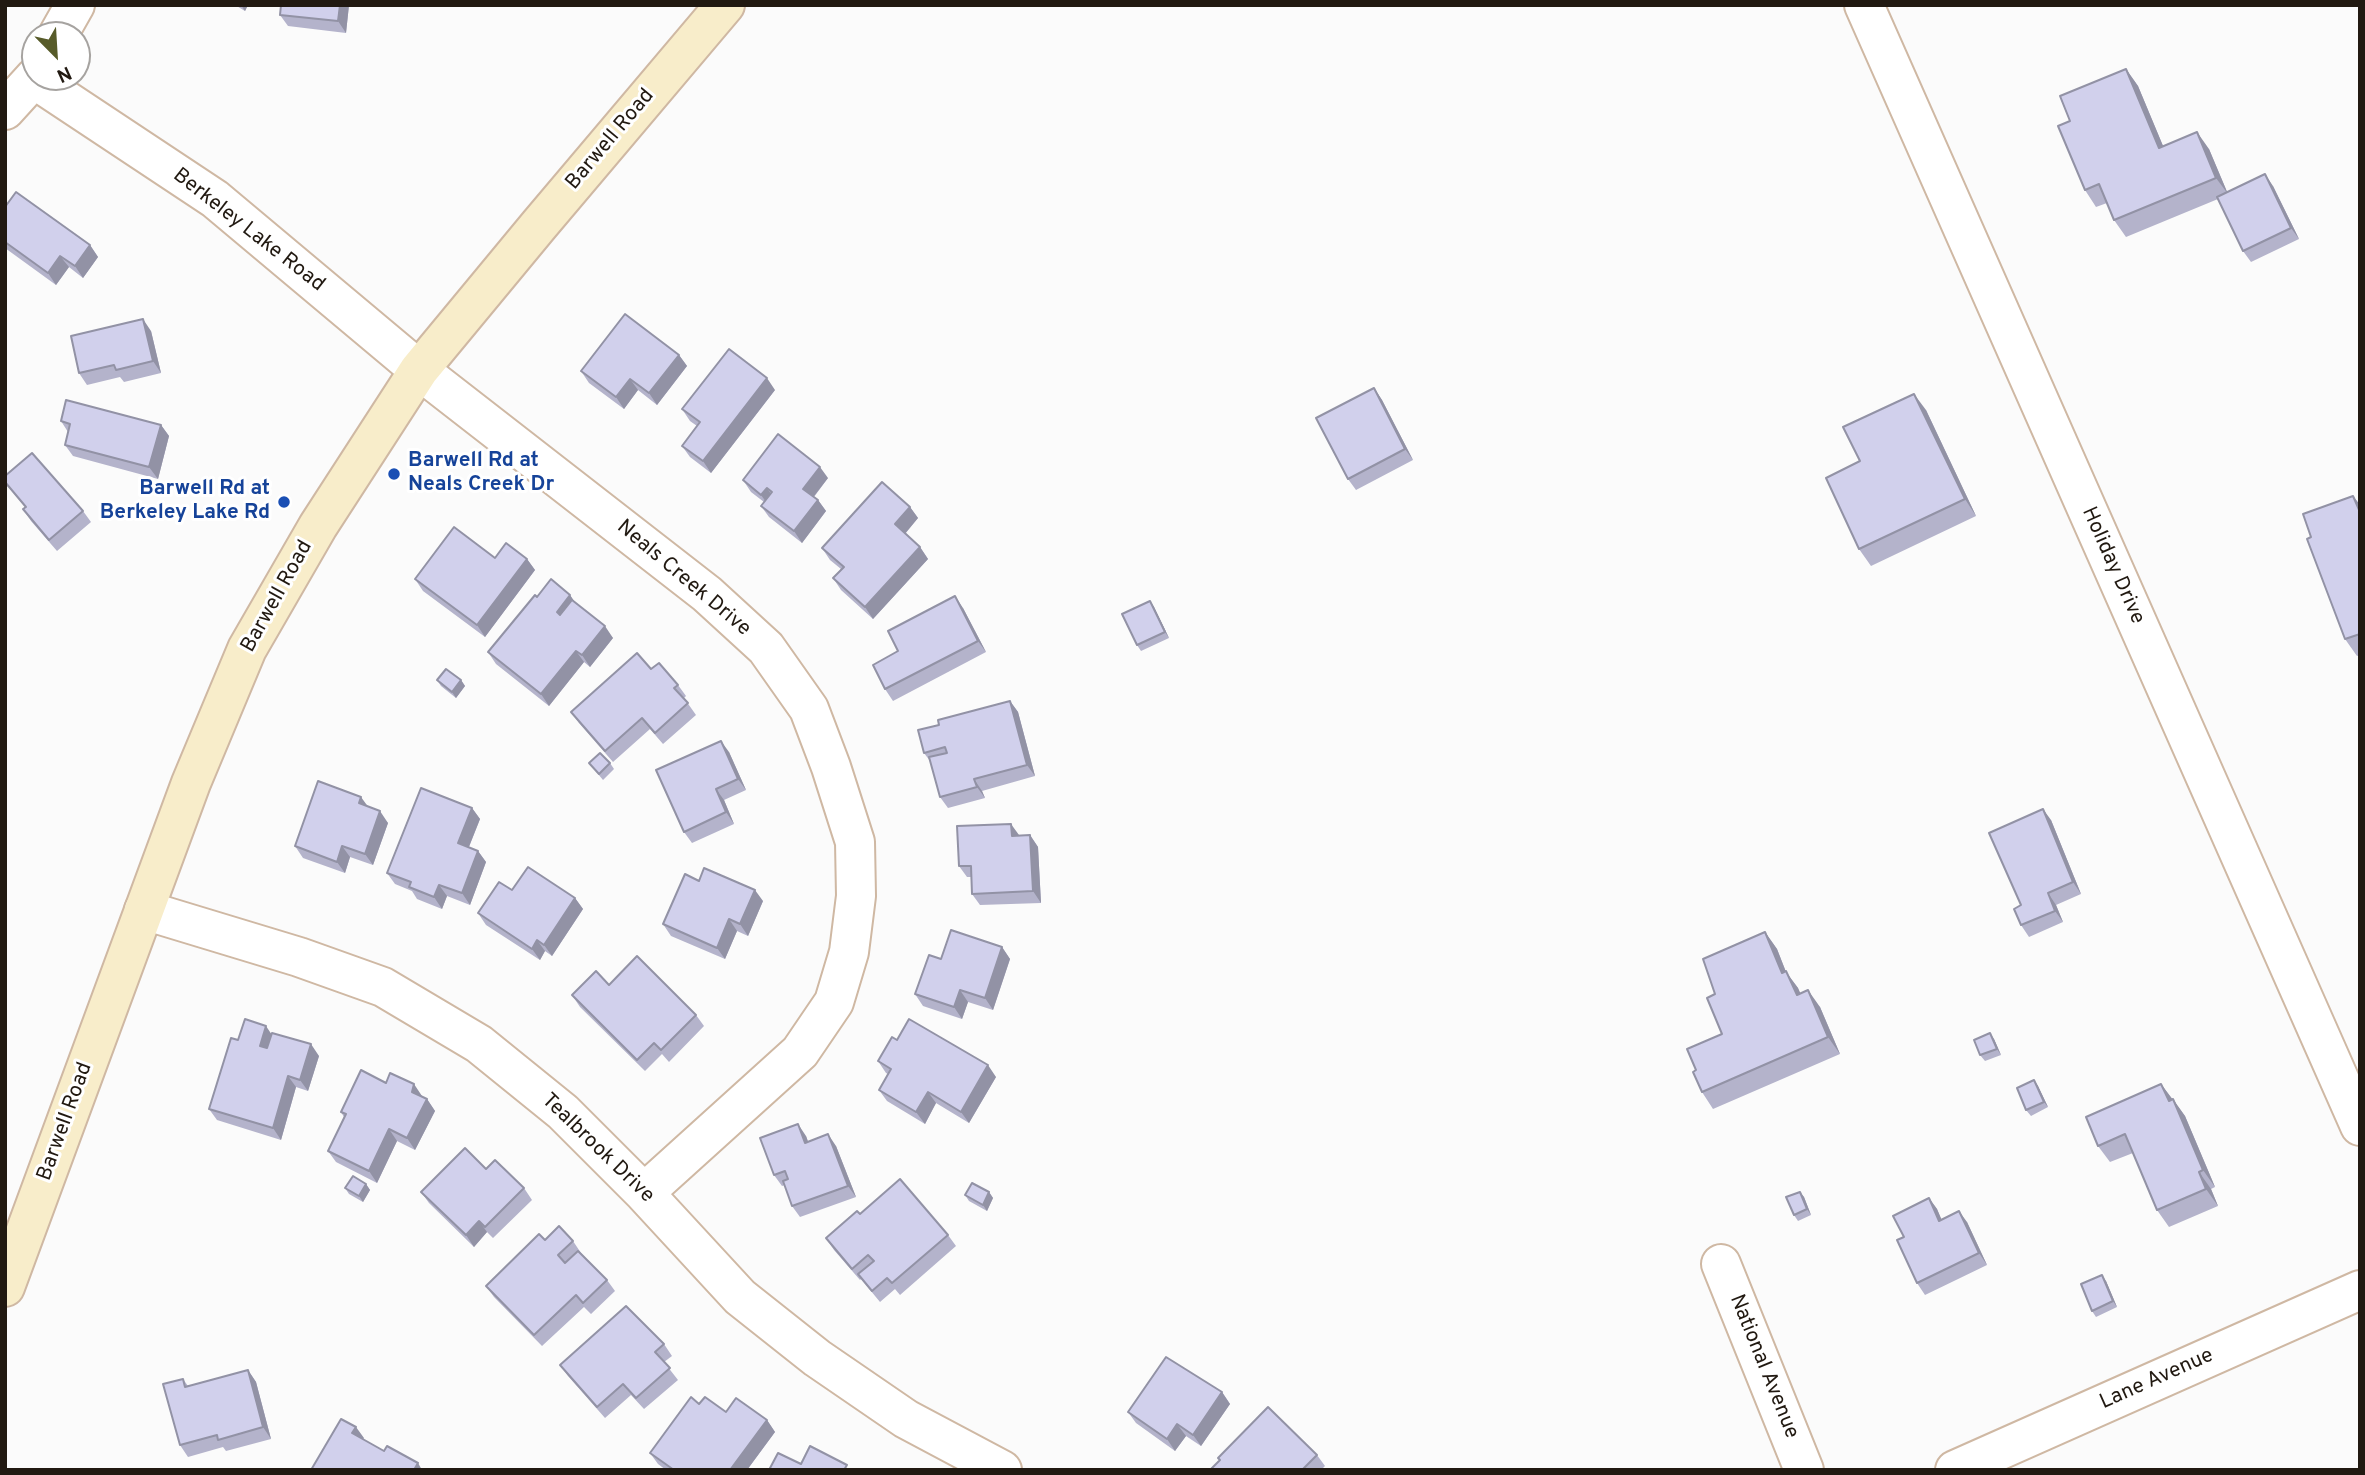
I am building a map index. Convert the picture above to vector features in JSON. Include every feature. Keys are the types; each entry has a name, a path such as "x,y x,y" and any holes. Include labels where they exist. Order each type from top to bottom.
{"street":[{"path":"66,21 75,5"},
{"name":"Barwell Road","path":"5,1287 191,783 247,649 318,526 419,370 725,5"},
{"name":"Holiday Drive","path":"1864,5 2360,1126"},
{"path":"5,110 22,91"},
{"name":"Berkeley Lake Road","path":"53,91 215,199 419,370"},
{"name":"Neals Creek Drive","path":"419,370 707,594 766,648 809,709 855,842 856,896 849,952 834,1002 800,1052 644,1193"},
{"name":"Tealbrook Drive","path":"144,910 299,957 383,986 479,1044 563,1112 644,1193 740,1297 817,1358 906,1419 1002,1470"},
{"name":"National Avenue","path":"1721,1264 1804,1470"},
{"name":"Lane Avenue","path":"1955,1470 2360,1290"}],"building":[{"path":"281,5 340,5 338,21 280,15"},
{"path":"2126,69 2159,148 2197,132 2216,178 2114,220 2099,184 2085,190 2058,126 2070,121 2060,96"},
{"path":"2265,174 2291,228 2243,251 2217,197"},
{"path":"16,192 90,245 75,266 60,256 48,273 5,242 5,207"},
{"path":"625,314 679,355 649,393 630,379 616,397 581,371"},
{"path":"143,319 153,361 116,370 114,365 79,373 71,336"},
{"path":"729,349 767,378 703,461 682,446 700,422 682,409"},
{"path":"1374,388 1405,449 1348,479 1316,418"},
{"path":"1914,394 1965,499 1859,549 1826,478 1860,461 1843,427"},
{"path":"66,400 161,425 149,467 65,445 70,424 61,421"},
{"path":"778,434 820,467 803,489 818,500 794,531 761,506 772,492 767,488 761,495 743,480"},
{"path":"32,453 83,511 49,540 5,482 5,476"},
{"path":"882,482 910,507 895,524 920,547 865,607 833,578 844,567 822,548"},
{"path":"2353,496 2360,512 2360,634 2345,639 2307,539 2311,537 2303,514"},
{"path":"454,527 495,558 506,543 527,559 477,625 415,579"},
{"path":"551,579 570,595 557,612 560,615 572,600 605,626 582,655 576,651 541,694 488,652"},
{"path":"955,596 978,641 885,689 873,665 898,651 888,631"},
{"path":"1150,601 1165,632 1137,645 1122,614"},
{"path":"637,653 651,669 659,663 678,685 674,688 688,703 655,733 642,718 605,751 571,712"},
{"path":"446,669 461,680 452,692 437,680"},
{"path":"1010,701 1027,765 974,779 977,787 940,797 929,757 947,753 945,747 924,753 918,730 939,725 938,720"},
{"path":"721,741 738,779 716,789 726,812 684,832 656,770"},
{"path":"600,753 610,763 599,774 589,763"},
{"path":"318,781 361,797 359,803 380,811 365,854 342,846 337,862 295,846"},
{"path":"421,788 472,808 458,843 478,851 462,893 439,885 434,897 409,887 411,882 387,873"},
{"path":"2043,809 2073,882 2048,893 2055,911 2021,925 2014,909 2021,905 1989,833"},
{"path":"1011,824 1012,836 1030,835 1033,891 972,894 971,866 959,866 957,826"},
{"path":"528,867 575,898 544,945 537,940 532,949 478,913 499,882 512,890"},
{"path":"704,868 755,890 740,924 729,919 717,948 663,924 685,874 699,881"},
{"path":"951,930 1002,947 985,998 960,990 954,1007 915,994 929,955 941,959"},
{"path":"1765,932 1782,973 1786,971 1797,995 1808,990 1828,1037 1702,1092 1687,1049 1722,1034 1707,998 1715,994 1703,959"},
{"path":"637,956 696,1015 661,1050 654,1043 637,1060 572,995 596,971 609,985"},
{"path":"245,1019 266,1026 260,1046 267,1048 272,1033 311,1044 300,1080 288,1076 273,1128 209,1109 231,1038 238,1040"},
{"path":"909,1019 988,1065 961,1112 928,1092 916,1112 879,1090 891,1069 878,1061 892,1037 897,1040"},
{"path":"1990,1033 1997,1049 1980,1055 1974,1040"},
{"path":"361,1070 386,1083 390,1073 414,1084 412,1092 427,1099 407,1138 389,1129 369,1171 328,1151 346,1114 341,1112"},
{"path":"2034,1080 2044,1102 2026,1110 2017,1088"},
{"path":"2161,1084 2169,1101 2173,1099 2203,1170 2199,1172 2206,1189 2157,1210 2125,1134 2098,1146 2086,1117"},
{"path":"798,1124 805,1143 828,1134 848,1186 792,1206 783,1181 788,1179 785,1171 774,1175 760,1138"},
{"path":"465,1148 486,1169 495,1160 524,1188 485,1227 479,1221 466,1235 421,1192"},
{"path":"353,1176 366,1184 359,1196 345,1188"},
{"path":"900,1179 948,1235 892,1283 887,1278 872,1291 858,1274 874,1261 868,1255 852,1269 826,1238 857,1211 860,1214"},
{"path":"972,1183 989,1192 983,1205 965,1195"},
{"path":"1800,1192 1807,1209 1794,1215 1786,1197"},
{"path":"1929,1198 1939,1221 1959,1211 1979,1253 1917,1283 1897,1240 1904,1237 1893,1216"},
{"path":"559,1226 573,1241 558,1255 565,1263 578,1251 607,1280 583,1303 576,1295 534,1335 486,1286 539,1234 545,1240"},
{"path":"2102,1275 2113,1301 2092,1311 2081,1284"},
{"path":"626,1306 664,1344 655,1352 670,1368 636,1398 623,1384 597,1407 560,1365"},
{"path":"1166,1357 1222,1392 1193,1435 1177,1424 1167,1439 1128,1412"},
{"path":"248,1370 263,1427 218,1440 217,1435 180,1445 163,1384 183,1379 185,1387"},
{"path":"691,1397 699,1404 705,1397 726,1412 736,1398 767,1420 730,1470 674,1470 650,1453"},
{"path":"1268,1407 1317,1455 1302,1470 1210,1470 1220,1460 1218,1458"},
{"path":"341,1419 356,1427 352,1433 384,1451 387,1446 418,1463 414,1470 311,1470"},
{"path":"810,1446 847,1465 844,1470 769,1470 778,1453 801,1464"}],"place":[{"name":"Barwell Rd at Neals Creek Dr","path":"394,474"},
{"name":"Barwell Rd at Berkeley Lake Rd","path":"284,502"}]}
